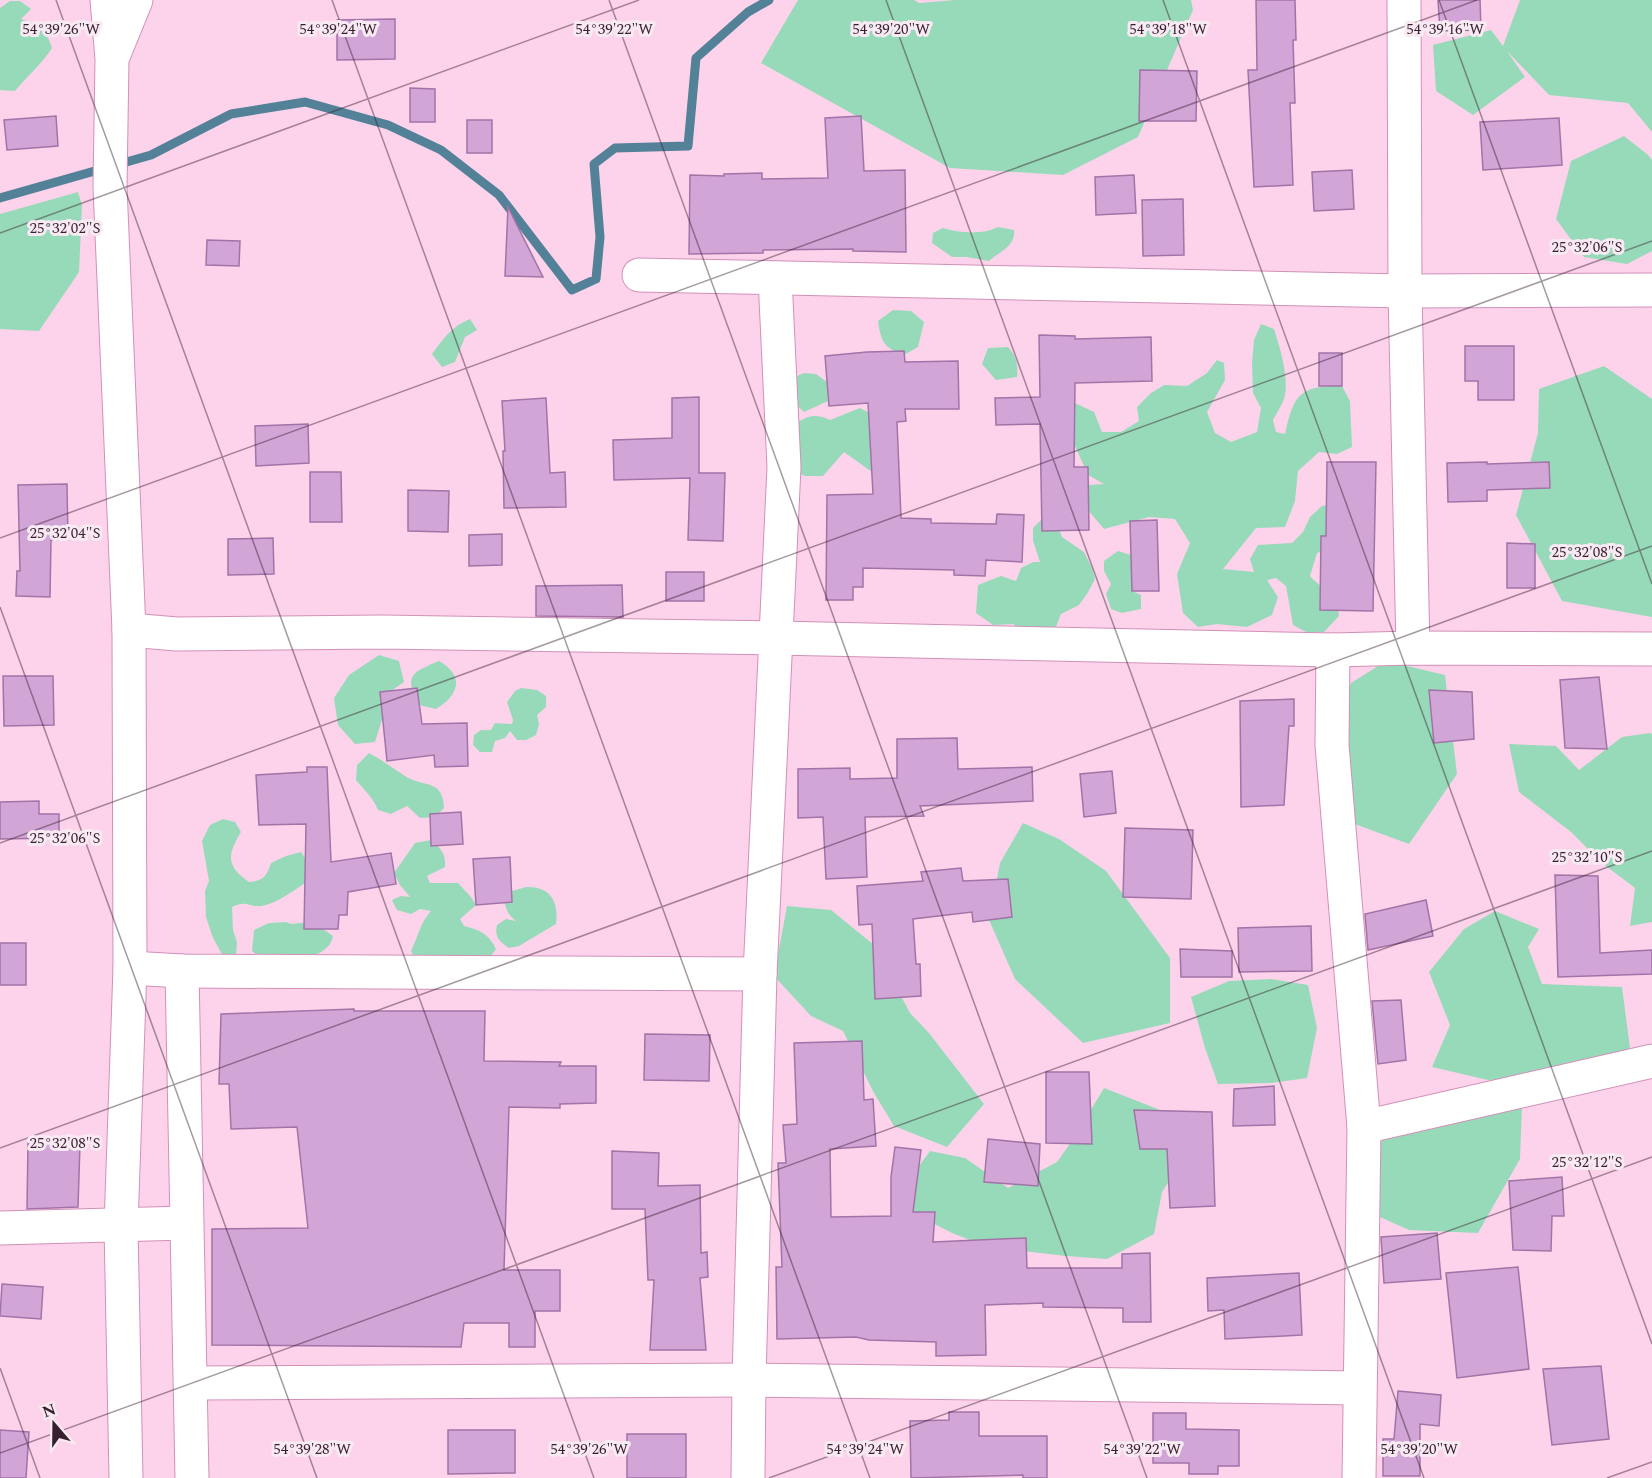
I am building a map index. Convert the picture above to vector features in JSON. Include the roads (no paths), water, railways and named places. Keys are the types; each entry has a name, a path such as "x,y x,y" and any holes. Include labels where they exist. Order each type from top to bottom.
{"street":[{"path":"107,0 112,58 110,187 129,630 130,968 121,1226 126,1478"},
{"path":"112,58 136,0"},
{"path":"1404,0 1405,291 1413,648"},
{"path":"639,275 1405,291 1652,290"},
{"path":"748,1478 760,974 784,467 775,278"},
{"path":"129,630 177,634 382,632 1333,650 1652,649"},
{"path":"1333,650 1332,745 1364,1127 1359,1478"},
{"path":"130,968 182,971 760,974"},
{"path":"182,971 192,1478"},
{"path":"1364,1127 1652,1061"},
{"path":"0,1228 186,1223"},
{"path":"191,1383 749,1380 1359,1388"}],"waterway":[{"path":"0,198 151,155 231,114 305,102 388,125 441,150 499,195 572,290 596,279 600,237 594,164 615,148 688,146 696,58 748,12 769,0"}]}
